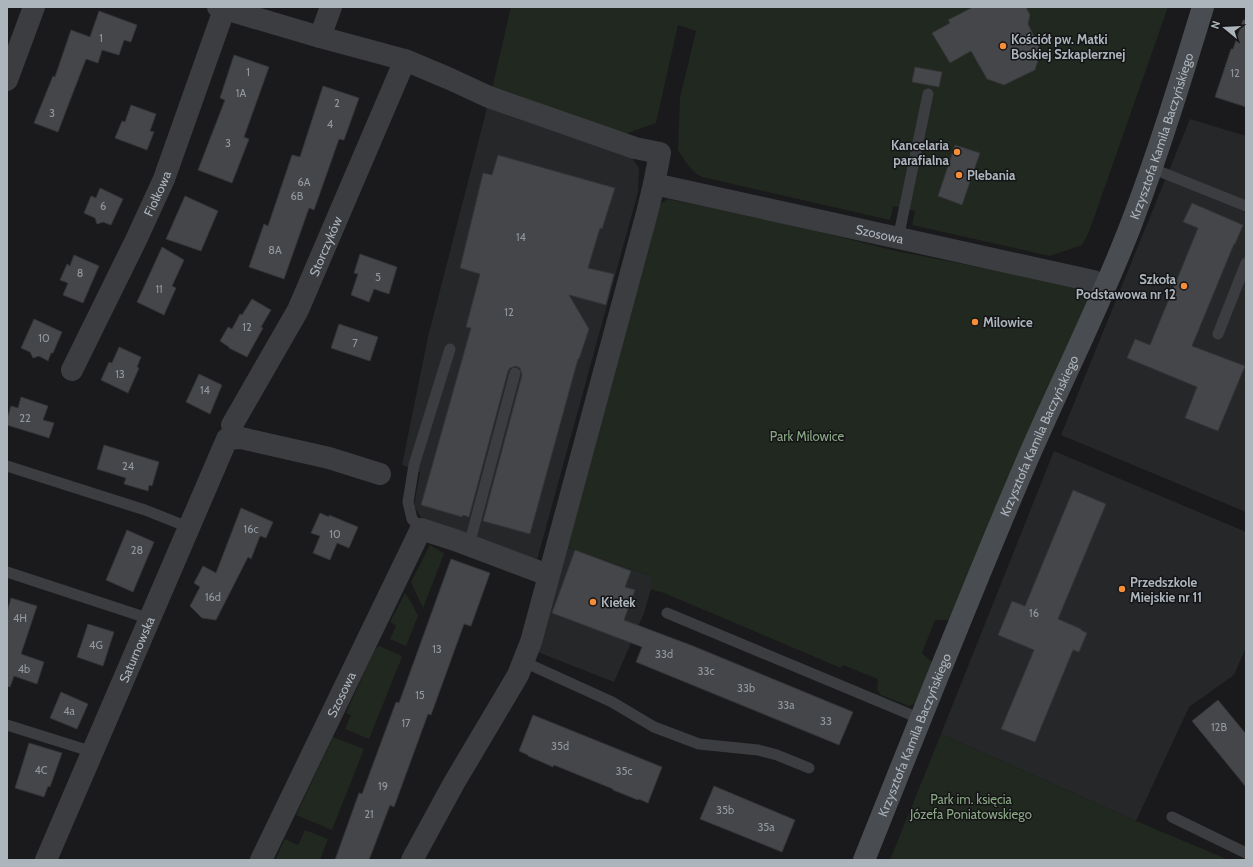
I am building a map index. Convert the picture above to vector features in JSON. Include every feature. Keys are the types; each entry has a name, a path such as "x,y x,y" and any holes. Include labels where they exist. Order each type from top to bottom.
{"street":[{"path":"7,80 34,7"},
{"path":"320,37 331,7"},
{"name":"Krzysztofa Kamila Baczyńskiego","path":"864,860 980,572 1131,223 1151,168 1203,7"},
{"path":"221,8 405,60 489,97 635,148 660,153 654,184 531,642 524,662 412,860"},
{"name":"Fiołkowa","path":"72,370 136,240 164,179 221,8"},
{"name":"Storczyków","path":"229,432 298,310 405,60"},
{"name":"Szosowa","path":"654,184 1087,280 1105,286"},
{"path":"229,432 241,438 329,458 380,474"},
{"name":"Saturnowska","path":"46,860 229,432"},
{"path":"420,529 469,545 548,575"},
{"name":"Szosowa","path":"261,860 420,529"}],"lane":[{"path":"898,239 928,94"},
{"path":"1151,168 1246,206"},
{"path":"1218,334 1246,263"},
{"path":"420,529 412,519 408,502 414,465 450,349"},
{"path":"469,545 515,372"},
{"path":"7,466 145,510 188,527"},
{"path":"7,572 138,615 149,620"},
{"path":"667,613 921,719"},
{"path":"524,662 612,702 654,727 699,744 758,750 778,755 809,768"},
{"path":"7,725 93,752"},
{"path":"1172,817 1246,853"}],"shaded area":[{"path":"488,104 627,151 639,168 638,192 537,560 425,524 414,506 420,472 402,465 428,337"},
{"name":"Szkoła Podstawowa nr 12","path":"1190,119 1246,136 1246,512 1061,435"},
{"name":"Przedszkole Miejskie nr 11","path":"1054,451 1246,532 1246,647 1234,675 1189,707 1136,821 941,734"},
{"path":"564,546 651,576 651,589 644,613 614,682 535,651"}],"green space":[{"path":"511,7 1168,7 1089,232 1082,245 1050,256 912,225 915,211 893,206 890,220 702,177 695,173 678,150 680,98 696,31 678,25 656,123 622,135 491,93"},
{"name":"Park Milowice","path":"668,199 785,223 896,251 1056,282 1086,290 1089,295 1089,302 949,620 935,620 922,653 933,663 916,703 909,706 881,695 877,689 878,679 843,665 841,668 664,593 651,589 651,576 564,546 658,205"},
{"path":"430,545 444,554 423,608 411,582"},
{"path":"405,593 418,616 406,646 390,639 396,626 390,622"},
{"path":"379,646 402,657 369,739 345,729 351,715 346,713 374,651"},
{"name":"Park im. księcia Józefa Poniatowskiego","path":"941,734 1136,821 1229,860 890,860"},
{"path":"333,737 364,749 332,830 296,815"},
{"path":"305,830 328,839 320,860 275,860 285,839 298,845"}],"building":[{"name":"Kościół pw. Matki Boskiej Szkaplerznej","path":"973,7 1026,7 1030,15 1028,24 1041,51 1035,70 1004,85 987,79 971,51 950,63 932,33 950,23 948,20"},
{"path":"99,11 137,25 131,42 124,40 119,55 102,50 98,63 86,59 58,132 34,123 53,76 55,77 71,30 90,37"},
{"path":"1243,20 1246,20 1246,107 1215,97 1231,49 1233,49"},
{"path":"234,55 269,67 244,137 249,139 232,183 198,170 225,100 220,98"},
{"path":"915,67 942,72 939,87 912,82"},
{"path":"323,86 359,98 344,140 339,139 314,210 309,208 284,279 249,267 264,224 268,226 292,155 300,157"},
{"path":"131,105 156,114 150,131 154,132 147,150 115,138 122,121 125,122"},
{"name":"Plebania","path":"955,145 980,153 962,205 938,196"},
{"path":"498,155 615,188 602,229 600,228 588,268 614,274 606,305 569,295 589,329 578,359 530,534 483,521 522,375 520,368 516,366 510,368 508,371 469,517 463,515 462,517 421,505 471,328 466,327 480,274 460,268 483,173 492,175"},
{"path":"100,188 123,199 111,225 103,222 97,224 95,218 84,213 91,196 96,198"},
{"path":"185,196 218,211 201,251 166,239"},
{"path":"1192,203 1243,225 1192,346 1245,366 1218,431 1185,418 1197,387 1127,358 1135,339 1150,345 1198,228 1183,222"},
{"path":"162,247 184,260 172,286 176,288 164,315 137,302"},
{"path":"360,254 397,267 389,294 374,289 369,302 351,295 358,274 354,273"},
{"path":"74,255 99,266 83,303 63,295 68,283 60,280 67,264 70,266"},
{"path":"252,299 271,310 247,357 229,348 220,341 228,327 232,329 240,314 242,315"},
{"path":"34,319 62,332 48,361 39,356 33,358 30,352 21,348"},
{"path":"339,324 378,337 370,361 331,348"},
{"path":"119,347 141,357 137,367 139,368 128,393 101,380 109,362 112,363"},
{"path":"199,374 222,385 210,414 186,402"},
{"path":"21,397 48,406 43,420 54,423 49,438 7,425 7,419 11,406 18,408"},
{"path":"104,445 159,462 152,486 149,485 148,491 124,484 126,478 97,469"},
{"path":"1073,490 1106,504 1058,619 1087,633 1079,652 1073,650 1035,742 1001,729 1034,650 998,635 1012,601 1025,606"},
{"path":"241,508 273,522 266,538 260,536 251,559 248,557 216,620 202,618 190,606 200,587 194,583 203,566 216,573"},
{"path":"320,513 329,517 329,515 358,527 349,548 337,543 330,560 313,553 320,536 311,533"},
{"path":"127,530 154,542 133,592 106,580"},
{"path":"575,550 631,571 625,587 635,590 624,620 693,646 853,712 839,745 636,662 642,647 552,613"},
{"path":"451,559 490,573 471,626 464,624 431,715 428,714 394,807 390,805 369,860 335,860 359,793 362,794 396,702 399,703"},
{"path":"11,598 37,606 21,654 44,662 37,684 14,676 10,687 7,686 7,612"},
{"path":"88,624 114,632 103,666 77,657"},
{"path":"61,692 88,704 77,729 50,718"},
{"path":"1218,700 1246,734 1246,787 1192,721"},
{"path":"533,715 662,767 648,803 554,765 553,767 519,751"},
{"path":"29,743 62,753 50,787 48,786 44,797 15,788"},
{"path":"714,786 795,820 782,852 700,819"}],"place":[{"name":"Kościół pw. Matki Boskiej Szkaplerznej","path":"1003,46"},
{"name":"Kancelaria parafialna","path":"957,152"},
{"name":"Plebania","path":"959,175"},
{"name":"Szkoła Podstawowa nr 12","path":"1184,286"},
{"name":"Milowice","path":"975,322"},
{"name":"Przedszkole Miejskie nr 11","path":"1122,589"},
{"name":"Kiełek","path":"593,602"}]}
